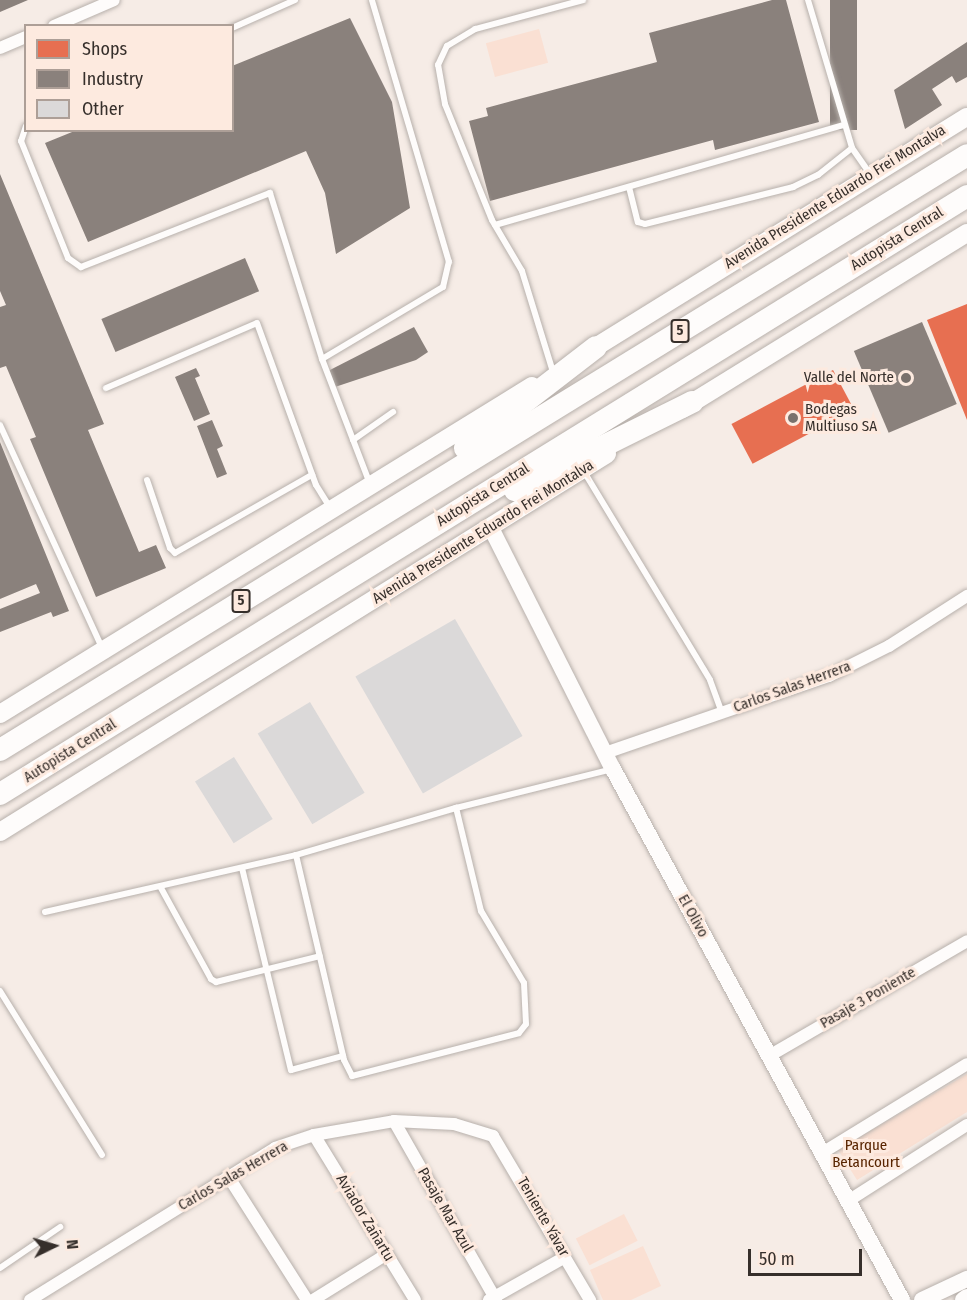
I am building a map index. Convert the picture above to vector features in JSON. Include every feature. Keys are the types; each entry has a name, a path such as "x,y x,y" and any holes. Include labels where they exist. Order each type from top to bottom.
{"highway":[{"name":"5","path":"0,750 967,155"},
{"name":"Autopista Central","path":"0,794 967,196"},
{"path":"394,506 596,347"},
{"path":"408,541 692,402"}],"main road":[{"name":"Avenida Presidente Eduardo Frei Montalva","path":"0,714 967,117"},
{"name":"Avenida Presidente Eduardo Frei Montalva","path":"0,832 967,233"}],"street":[{"path":"59,24 114,0"},
{"path":"0,48 24,39"},
{"name":"El Olivo","path":"491,528 613,769 902,1300"},
{"name":"Carlos Salas Herrera","path":"605,753 844,669 967,596"},
{"name":"Pasaje 3 Poniente","path":"769,1056 967,941"},
{"path":"822,1153 967,1064"},
{"name":"Carlos Salas Herrera","path":"30,1300 275,1148 314,1135 394,1121 454,1124 493,1136"},
{"name":"Pasaje Mar Azul","path":"394,1121 493,1299"},
{"path":"848,1201 967,1125"},
{"name":"Aviador Zañartu","path":"314,1135 415,1300"},
{"name":"Teniente Yávar","path":"493,1136 590,1300"},
{"path":"228,1176 307,1300"},
{"path":"313,1300 387,1254"},
{"path":"493,1299 565,1257"},
{"path":"922,1300 967,1279"},
{"path":"963,1300 967,1297"}],"lane":[{"path":"234,27 295,0"},
{"path":"322,358 443,287 448,262 372,0"},
{"path":"553,372 522,271 495,225 439,88 440,56 447,46 475,29 583,0"},
{"path":"808,0 852,148 871,176"},
{"path":"495,225 844,124"},
{"path":"24,132 21,141 68,258 81,267 270,193 322,358 370,484"},
{"path":"629,187 638,222 645,225 793,187 818,175 852,148"},
{"path":"106,388 257,323 312,475 331,508"},
{"path":"353,440 393,412"},
{"path":"0,425 103,650"},
{"path":"583,469 710,680 722,713"},
{"path":"147,480 170,548 175,553 312,475"},
{"path":"45,912 161,888 296,855 456,808 613,769"},
{"path":"296,855 348,1072 360,1077 519,1033 526,1024 524,983 481,911 456,808"},
{"path":"242,868 291,1070 343,1056"},
{"path":"161,888 211,979 216,982 320,956"},
{"path":"0,991 102,1155"},
{"path":"0,1268 60,1227"}],"green space":[{"path":"539,29 548,63 495,77 486,43"},
{"name":"Parque Betancourt","path":"967,1074 967,1112 857,1180 838,1150"},
{"path":"624,1214 638,1241 590,1265 576,1239"},
{"path":"643,1246 661,1286 631,1300 603,1300 590,1270"}],"building: Shops":[{"path":"967,304 967,420 927,320"},
{"name":"Bodegas Multiuso SA","path":"833,370 854,410 753,464 731,424"}],"building: Industry":[{"path":"0,0 28,0 0,12"},
{"path":"772,0 786,0 819,122 715,150 713,140 490,201 469,121 488,116 486,108 657,62 649,33"},
{"path":"830,0 857,0 857,130 830,130"},
{"path":"350,18 392,102 410,208 336,254 325,193 306,151 88,242 45,143 72,132 234,132 234,65"},
{"path":"967,42 967,77 956,83 952,76 932,89 942,105 905,129 894,90"},
{"path":"0,174 104,424 88,430 139,552 156,545 166,568 96,597 30,439 36,437 6,366 0,368 0,307 6,305 0,291"},
{"path":"245,258 259,291 115,352 101,319"},
{"name":"Valle del Norte","path":"922,322 957,404 889,433 854,351"},
{"path":"414,327 428,352 416,360 335,387 328,371"},
{"path":"196,368 200,376 195,378 210,414 194,421 175,377"},
{"path":"212,420 223,446 217,449 227,474 217,478 197,426"},
{"path":"0,442 69,611 53,617 51,612 0,632 0,609 40,593 36,584 0,599"}],"building: Other":[{"path":"455,619 522,736 423,793 355,676"},
{"path":"310,702 365,793 312,824 258,733"},
{"path":"234,757 273,819 234,843 195,781"}],"place":[{"name":"Valle del Norte","path":"906,378"},
{"name":"Bodegas Multiuso SA","path":"793,418"}]}
